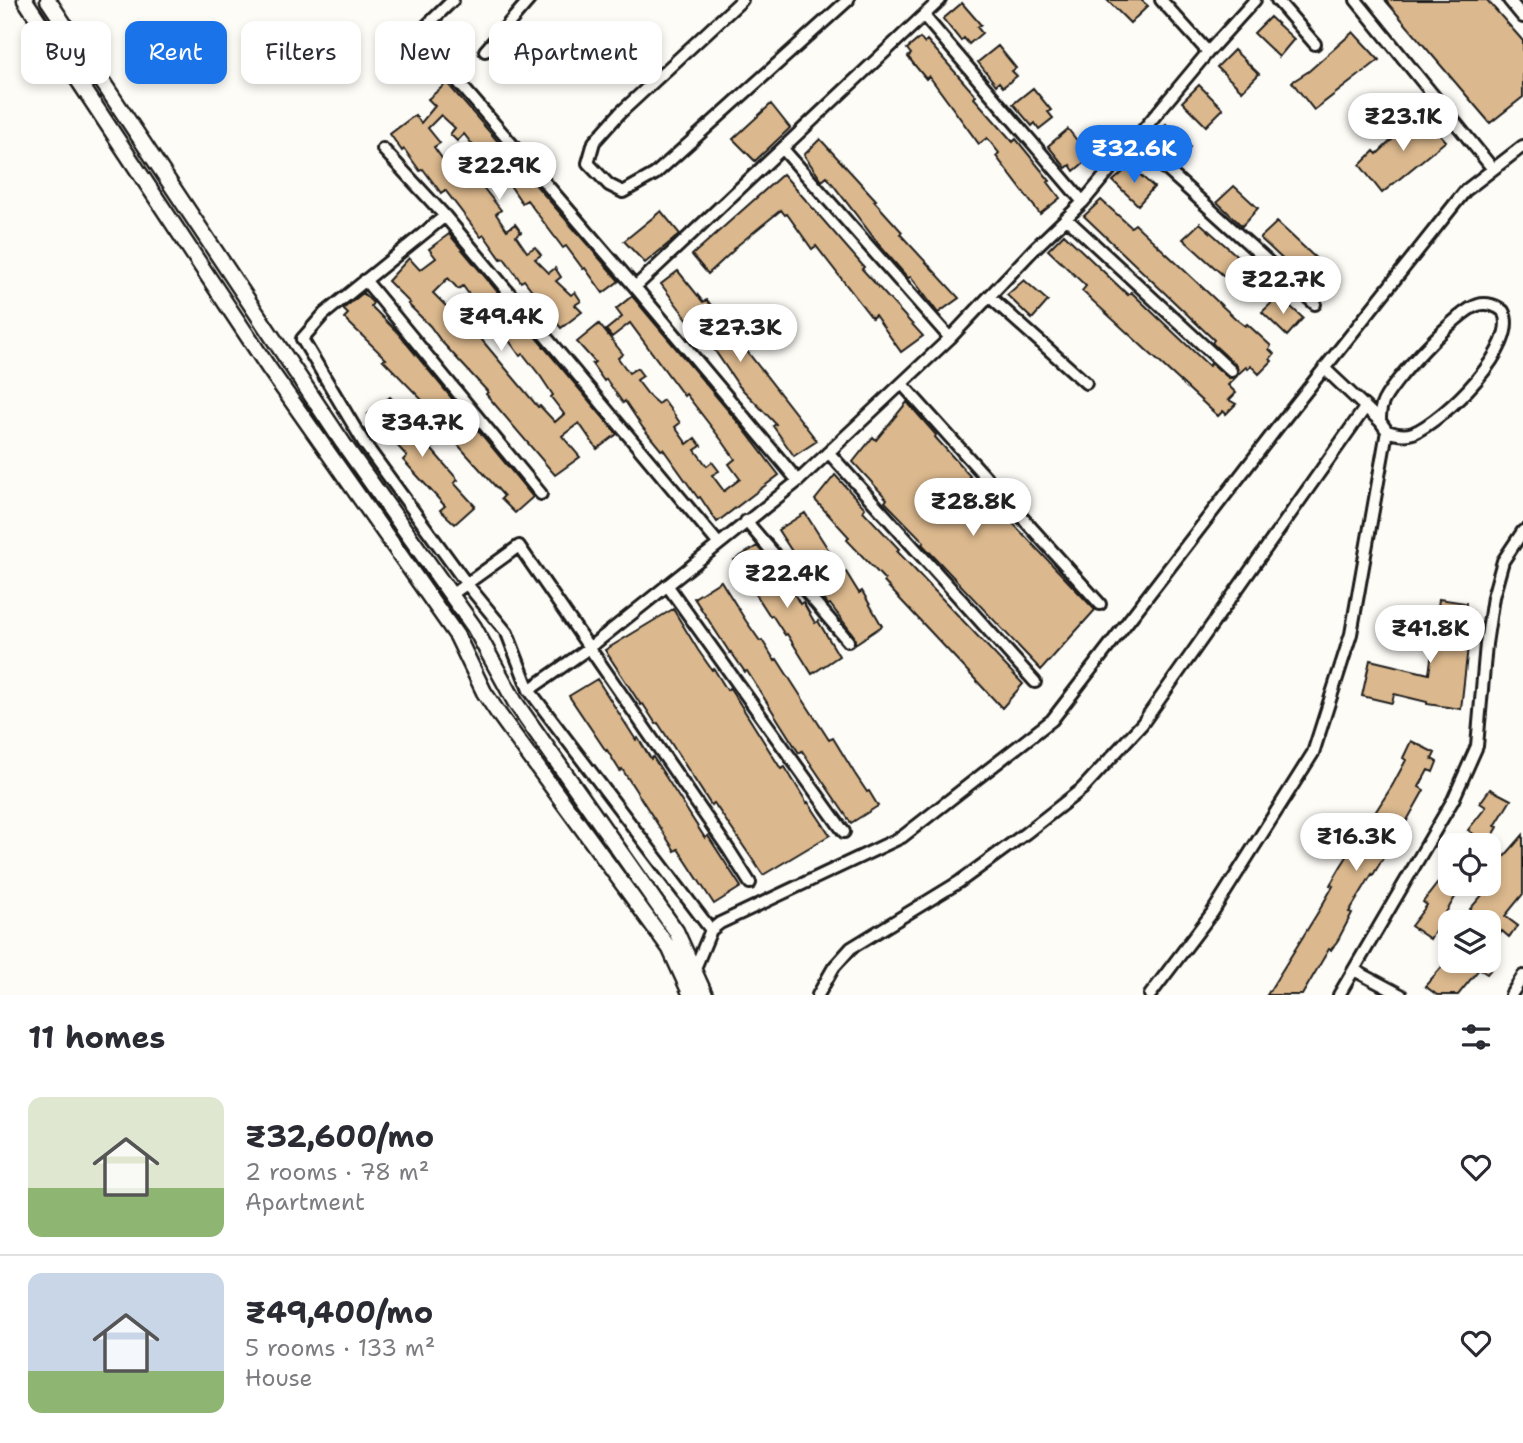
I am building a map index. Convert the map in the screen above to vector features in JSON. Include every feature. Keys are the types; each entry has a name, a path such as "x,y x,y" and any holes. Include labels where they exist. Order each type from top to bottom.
{"street":[{"path":"24,0 275,378 457,636 490,701 670,948 689,991"},
{"path":"48,0 342,443 474,627 508,690 676,931 705,995"},
{"path":"431,21 453,0"},
{"path":"485,51 529,0"},
{"path":"742,0 620,113 594,142 588,163 609,185 623,192 656,174 848,0"},
{"path":"635,287 940,0"},
{"path":"1161,0 1208,52"},
{"path":"529,690 589,648 830,453 950,338 1035,248 1083,202 1255,0"},
{"path":"1277,0 1315,44"},
{"path":"1356,0 1493,169"},
{"path":"1509,0 1523,17"},
{"path":"924,16 1083,202"},
{"path":"460,84 797,481"},
{"path":"1134,140 1315,304"},
{"path":"689,991 710,930 741,911 902,837 1052,720 1324,368 1465,191 1523,146"},
{"path":"383,149 445,216 718,543"},
{"path":"783,149 950,338"},
{"path":"445,216 324,314 302,339 364,443 466,583 507,634 529,690 710,930"},
{"path":"1067,219 1231,371"},
{"path":"365,280 541,494"},
{"path":"990,297 1086,383"},
{"path":"1324,368 1380,421 1387,431 1396,435 1413,433 1458,401 1494,356 1507,326 1503,311 1489,304 1477,305 1444,328 1413,362 1382,403 1380,421"},
{"path":"902,384 1100,604"},
{"path":"818,995 834,967 851,948 959,882 1083,789 1107,764 1142,723 1365,408"},
{"path":"1150,995 1212,913 1313,753 1351,634 1387,431"},
{"path":"830,453 1034,682"},
{"path":"746,521 848,641"},
{"path":"1339,995 1452,800 1477,746 1493,597 1503,561 1523,531"},
{"path":"451,595 519,546 750,883"},
{"path":"667,585 844,832"},
{"path":"1354,970 1401,995"},
{"path":"1511,995 1523,976"}],"building":[{"path":"1107,0 1141,0 1148,6 1130,23"},
{"path":"1385,0 1487,0 1523,41 1523,97 1490,123"},
{"path":"962,3 981,25 977,27 982,33 969,44 964,38 961,41 943,19"},
{"path":"1270,17 1294,39 1279,57 1254,33"},
{"path":"1353,32 1379,60 1314,110 1292,82 1309,71"},
{"path":"920,38 924,43 927,40 976,96 974,98 1013,142 1016,139 1050,181 1048,182 1060,198 1040,214 996,156 999,153 987,138 979,144 929,76 926,79 908,57 911,54 907,49"},
{"path":"998,46 1016,68 1012,71 1017,76 1003,87 999,82 996,85 978,62"},
{"path":"1234,50 1259,74 1242,91 1217,67"},
{"path":"448,84 619,281 603,293 566,246 563,248 527,200 522,203 505,178 501,181 464,134 457,141 450,134 455,128 441,115 428,128 440,143 434,147 446,164 454,157 459,164 463,162 501,210 496,214 507,230 515,224 521,232 516,236 527,252 535,247 541,255 535,259 549,273 555,268 561,277 556,281 571,295 575,292 581,301 575,305 582,312 561,328 524,280 521,282 484,235 481,237 445,190 441,193 390,134 415,115 421,123 435,106 428,99"},
{"path":"1199,85 1223,109 1206,126 1182,102"},
{"path":"1033,88 1051,110 1048,112 1053,118 1039,129 1035,123 1032,126 1013,104"},
{"path":"771,104 790,128 755,161 733,139"},
{"path":"1420,113 1446,141 1382,193 1360,165 1374,151 1377,154"},
{"path":"1166,124 1190,147 1173,164 1149,141"},
{"path":"1068,129 1086,152 1083,154 1087,160 1074,171 1070,165 1066,168 1048,146"},
{"path":"820,139 876,200 874,201 902,232 900,234 959,298 938,313 911,277 908,278 881,247 827,177 822,181 804,155"},
{"path":"1130,166 1154,187 1138,205 1113,181"},
{"path":"783,174 864,267 862,269 923,336 901,352 875,315 872,318 816,246 812,249 787,214 781,210 733,249 708,274 692,255"},
{"path":"1234,186 1258,208 1242,226 1217,202"},
{"path":"1101,200 1131,227 1135,224 1236,319 1245,326 1247,324 1271,346 1269,349 1274,354 1270,359 1272,361 1259,374 1251,366 1237,375 1237,366 1212,343 1214,340 1084,216"},
{"path":"661,211 680,234 645,263 624,241"},
{"path":"1277,222 1337,278 1322,296 1260,238"},
{"path":"1200,223 1261,277 1245,295 1183,239"},
{"path":"449,234 617,434 597,449 579,423 562,436 580,457 555,475 486,394 488,392 388,281 409,258 420,270 436,258 429,249","holes":["448,278 458,289 463,286 481,311 486,308 520,356 523,354 541,377 564,414 555,422 538,407 461,315 452,306 449,309 433,293"]},
{"path":"1064,234 1128,295 1131,292 1209,366 1211,363 1229,378 1236,377 1228,385 1236,393 1229,400 1236,404 1226,414 1223,411 1218,416 1082,291 1086,286 1048,250"},
{"path":"678,271 703,302 707,300 817,441 794,456 773,426 776,424 739,386 709,342 706,344 661,284"},
{"path":"1024,280 1048,301 1032,319 1007,295"},
{"path":"363,293 373,303 371,306 398,333 533,497 515,513 501,499 504,496 423,406 426,404 383,360 386,359 344,318 348,314 343,309"},
{"path":"632,296 779,475 717,522 625,401 623,403 606,379 604,381 592,364 595,362 577,342 599,324 623,354 618,358 629,373 637,368 643,376 637,380 650,397 658,404 663,400 674,414 680,423 675,427 687,444 695,438 701,446 695,450 707,466 712,462 719,471 712,475 724,491 740,479 729,464 735,459 630,323 612,337 606,330 622,317 616,309"},
{"path":"1279,296 1303,318 1287,336 1262,312"},
{"path":"390,397 423,433 420,436 458,480 454,483 475,506 455,524 440,510 445,506 403,460 407,456 368,414"},
{"path":"907,402 969,477 1095,610 1041,670 922,544 924,542 885,502 887,499 853,462 873,437 876,440"},
{"path":"835,475 865,508 863,511 899,549 897,551 1023,684 1002,708 884,582 847,540 849,537 815,500"},
{"path":"805,513 844,574 846,572 859,593 862,591 882,626 855,644 854,636 830,604 828,605 778,530"},
{"path":"757,546 788,583 800,604 803,602 815,623 818,621 839,656 812,674 734,560"},
{"path":"721,581 760,641 762,640 775,661 777,659 829,740 833,738 878,806 851,823 802,751 799,753 747,671 745,672 730,653 694,598"},
{"path":"1439,599 1466,603 1465,611 1472,611 1461,709 1427,704 1394,694 1392,703 1362,696 1370,660 1429,674"},
{"path":"673,609 698,650 727,690 730,688 781,769 785,767 830,835 763,875 714,803 711,805 658,723 656,724 643,704 641,705 605,650"},
{"path":"597,679 636,740 638,738 651,759 653,757 705,838 708,836 741,887 714,904 569,696"},
{"path":"1411,741 1435,753 1432,759 1437,762 1433,772 1428,770 1419,787 1424,790 1404,826 1402,825 1349,912 1352,913 1338,940 1331,950 1329,949 1302,995 1267,995 1320,909 1341,866 1392,786 1406,760 1403,758"},
{"path":"1490,789 1511,800 1495,826 1498,827 1494,833 1472,833 1468,830 1486,807 1480,803"},
{"path":"1523,835 1523,894 1505,916 1518,926 1509,937 1501,932 1501,910 1470,909 1481,896 1501,896 1501,860"},
{"path":"1438,883 1438,896 1456,896 1447,910 1438,910 1438,926 1430,939 1411,926 1427,905 1423,902"},
{"path":"1438,971 1476,973 1458,995 1437,995 1425,986"}]}
